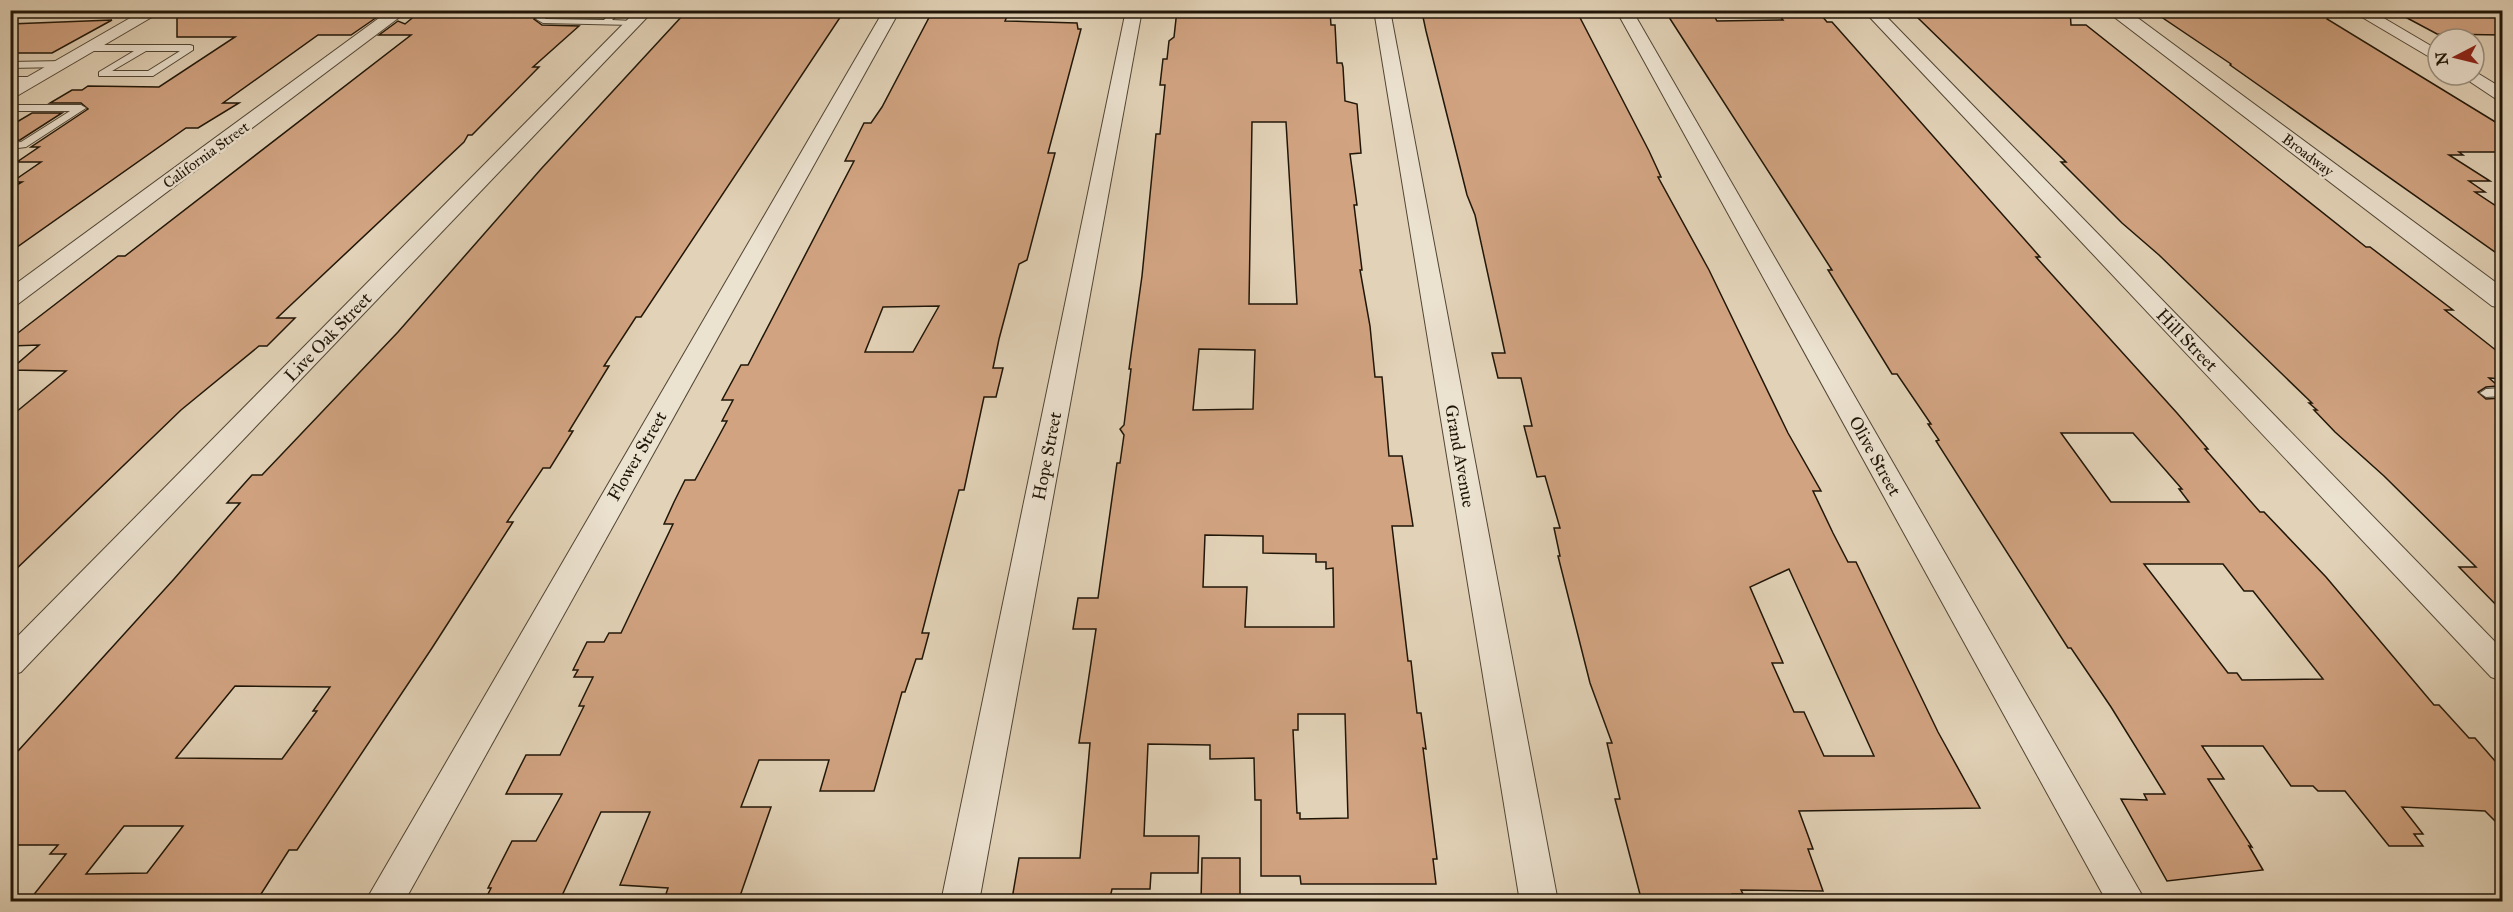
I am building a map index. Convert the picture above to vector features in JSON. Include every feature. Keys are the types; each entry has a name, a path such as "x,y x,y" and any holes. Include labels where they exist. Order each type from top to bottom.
{"main road":[{"path":"12,12 26,10"}],"street":[{"path":"10,94 156,10"},
{"name":"California Street","path":"10,299 401,10"},
{"name":"Flower Street","path":"384,902 892,10"},
{"name":"Hope Street","path":"960,902 1134,10"},
{"name":"Grand Avenue","path":"1382,10 1539,902"},
{"name":"Olive Street","path":"1624,10 2127,902"},
{"name":"Hill Street","path":"1871,10 2502,669"},
{"name":"Broadway","path":"2114,10 2502,300"},
{"path":"2358,10 2426,50"},
{"name":"Live Oak Street","path":"10,664 632,15"},
{"path":"2486,85 2502,94"}],"lane":[{"path":"549,10 540,19 543,21 605,23 632,15"},
{"path":"605,23 632,15"},
{"path":"92,48 144,48 190,48 150,74 102,74 144,48"},
{"path":"10,65 63,64"},
{"path":"10,80 36,80"},
{"path":"10,108 81,108 23,145 10,146"},
{"path":"2486,393 2502,392"}],"building":[{"path":"369,10 380,15 351,35 318,35 223,103 239,103 198,128 186,128 10,252 10,189 22,182 12,182 41,162 17,162 39,147 31,147 88,109 81,103 50,103 72,90 82,90 88,86 159,87 235,37 177,37 177,17"},
{"path":"422,10 541,10 534,19 542,25 579,26 533,67 539,67 472,135 468,135 464,142 277,318 295,318 267,346 259,346 181,410 10,575 10,417 66,371 10,370 39,345 10,346 10,339 118,256 125,256 411,35 379,35 398,21 405,24"},
{"path":"555,10 596,10 589,17 550,17"},
{"path":"814,10 810,16 841,16 641,317 636,317 604,366 609,366 569,431 573,431 550,468 543,468 507,522 513,522 297,850 289,850 256,902 28,902 66,854 50,854 58,845 10,845 10,751 18,751 174,579 240,503 227,503 252,475 262,475 398,332 541,169 684,14","holes":["235,686 330,687 313,711 317,711 282,759 176,758","124,826 183,826 147,873 86,874"]},
{"path":"933,10 1009,12 1005,21 1077,23 1078,29 1081,29 1048,153 1055,153 1027,260 1019,264 999,339 993,368 1003,368 996,397 984,397 964,490 959,490 922,633 929,633 922,659 916,659 905,692 902,692 874,791 820,791 829,760 759,760 741,807 771,807 739,899 664,900 668,888 620,885 650,812 601,812 559,902 484,902 491,888 488,888 512,841 536,841 562,794 506,794 526,755 560,755 584,706 579,706 593,677 574,677 578,670 573,670 587,642 604,642 609,633 621,633 673,524 664,524 685,480 695,480 727,421 722,421 733,400 722,400 741,365 748,365 854,161 845,161 864,123 871,123 882,107","holes":["939,306 913,352 865,352 883,307"]},
{"path":"1177,10 1330,12 1331,25 1335,25 1337,63 1342,63 1343,67 1345,101 1357,104 1361,153 1350,154 1357,205 1354,205 1362,270 1360,270 1370,326 1375,377 1382,377 1389,456 1402,456 1413,526 1392,526 1408,661 1411,661 1417,713 1421,713 1426,749 1423,748 1437,859 1433,859 1436,884 1301,884 1300,876 1261,876 1261,800 1255,800 1254,758 1210,759 1210,745 1148,744 1144,836 1199,836 1198,873 1151,873 1150,889 1112,889 1110,898 1100,900 1012,899 1019,858 1080,858 1090,743 1079,743 1096,629 1073,629 1078,598 1098,598 1117,463 1120,463 1124,435 1120,429 1124,425 1131,369 1129,369 1142,276 1156,134 1160,134 1165,85 1160,85 1163,59 1167,59 1169,41 1174,37","holes":["1252,122 1286,122 1297,304 1249,304","1199,349 1255,350 1253,409 1193,410","1205,535 1263,536 1263,553 1316,554 1316,562 1326,562 1326,569 1333,568 1334,627 1245,627 1247,587 1203,587","1298,714 1345,714 1348,818 1300,819 1300,813 1297,813 1293,730 1298,730"]},
{"path":"1427,10 1576,10 1649,151 1661,177 1658,177 1709,270 1788,433 1821,491 1813,491 1833,533 1848,562 1856,562 1938,732 1980,808 1799,811 1813,849 1808,849 1823,891 1741,890 1743,894 1732,894 1734,902 1642,902 1615,799 1620,799 1607,743 1612,743 1590,683 1558,556 1560,556 1554,528 1560,528 1545,476 1537,477 1524,426 1532,426 1521,378 1498,378 1492,353 1505,353 1475,215 1467,195 1426,31 1423,17 1429,17","holes":["1789,569 1874,756 1824,756 1804,712 1794,712 1772,663 1783,663 1750,587"]},
{"path":"1775,10 1817,10 1827,22 1832,22 2040,257 2036,257 2177,413 2260,512 2264,512 2326,577 2434,705 2439,705 2469,738 2475,738 2502,769 2502,828 2485,811 2402,807 2423,834 2414,834 2423,846 2389,846 2345,791 2318,791 2313,786 2291,786 2263,746 2202,746 2224,779 2208,779 2252,847 2249,846 2263,870 2167,881 2121,799 2147,800 2144,794 2165,794 2111,707 2071,648 2068,648 1936,441 1939,440 1928,424 1931,424 1897,374 1892,374 1828,270 1832,270 1665,11 1713,14 1717,21 1783,20","holes":["2061,433 2133,433 2182,489 2179,489 2189,502 2111,502","2144,564 2223,564 2244,591 2253,591 2323,679 2242,680 2237,673 2228,673"]},
{"path":"2070,10 2071,25 2086,25 2366,247 2370,247 2453,310 2445,310 2502,355 2502,379 2489,378 2498,386 2486,387 2478,392 2486,399 2502,398 2502,611 2459,567 2476,567 2384,476 2335,432 2309,403 2312,403 2159,255 2122,223 2061,162 2066,162 1917,17 1922,17 1919,14 1971,14 1967,11"},
{"path":"2151,10 2332,11 2327,19 2426,80 2426,87 2438,87 2502,126 2502,152 2459,152 2463,155 2449,155 2490,181 2469,181 2485,192 2475,192 2502,210 2502,257 2230,65"},
{"path":"2394,11 2502,11 2502,35 2486,35 2486,27 2426,28"},
{"path":"112,20 52,53 10,53 10,24"},
{"path":"32,113 62,113 20,140 10,141 10,126"},
{"path":"1202,858 1240,858 1240,902 1201,902"}]}
